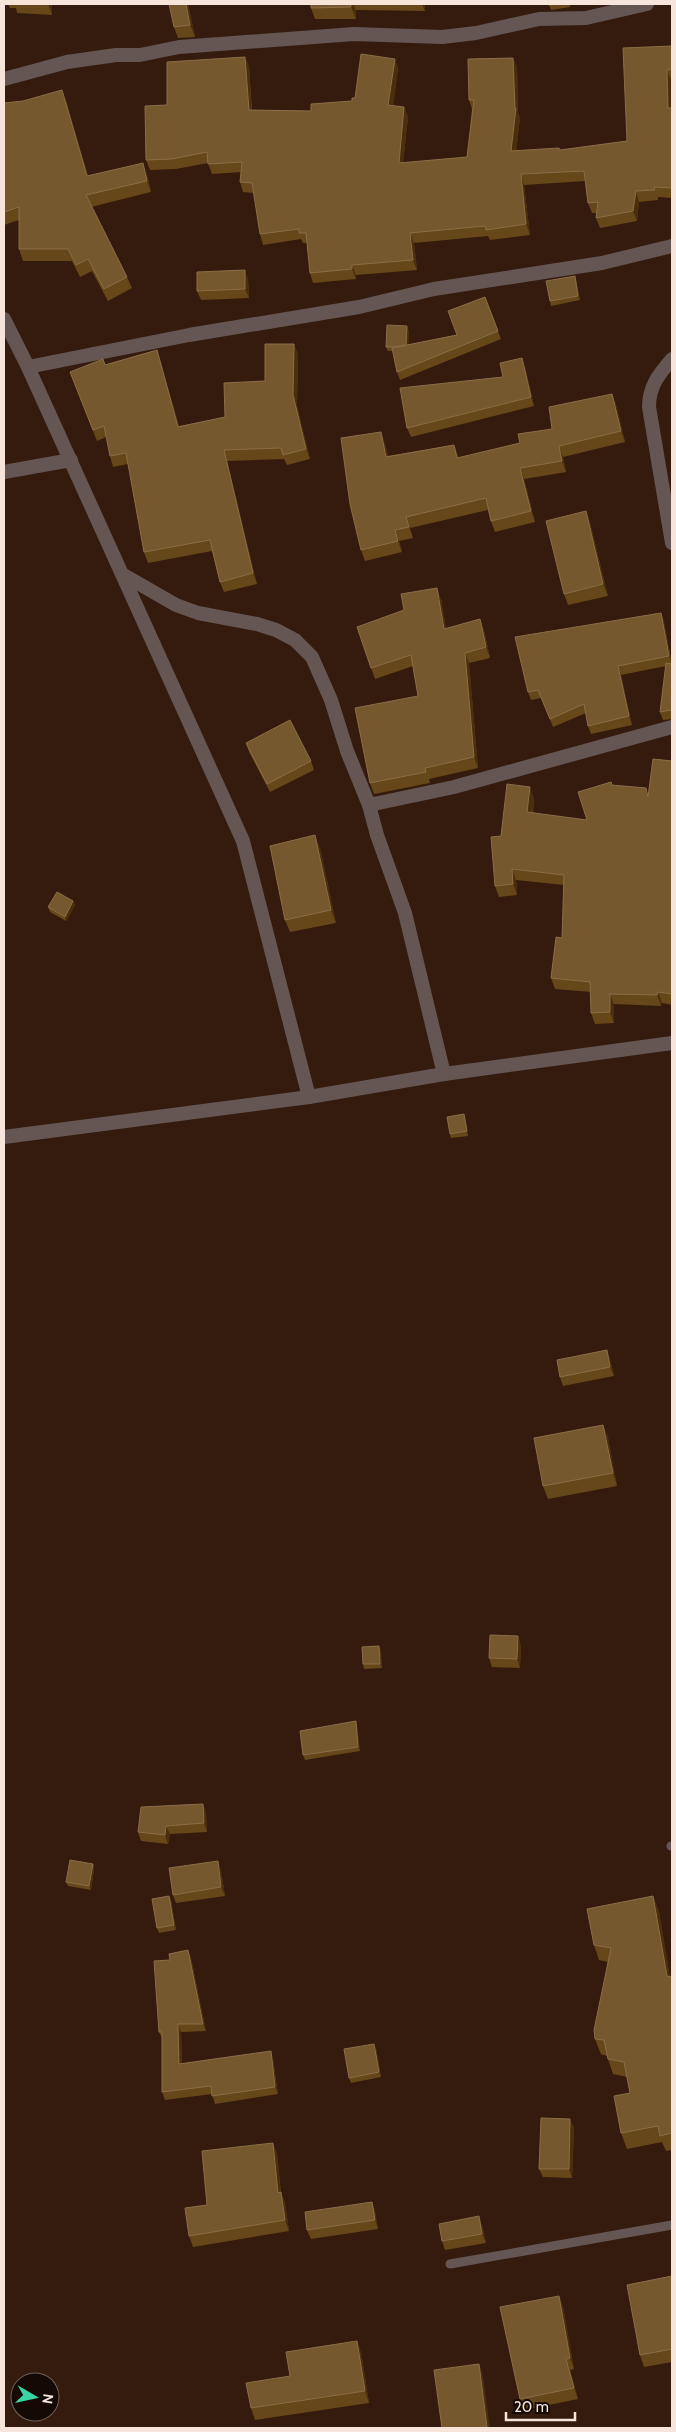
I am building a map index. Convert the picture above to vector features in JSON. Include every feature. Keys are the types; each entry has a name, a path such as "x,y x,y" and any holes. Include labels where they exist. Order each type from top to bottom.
{"street":[{"path":"4,78 67,62 116,55 140,56 179,47 354,34 442,37 476,33 539,19 586,18 647,4"},
{"path":"28,367 189,335 359,308 434,289 602,263 672,246"},
{"path":"4,319 28,367 243,841 309,1097"},
{"path":"672,359 660,373 649,395 649,407 672,543"},
{"path":"4,472 70,460"},
{"path":"122,574 176,605 198,613 257,624 276,630 295,640 312,657 331,700 347,751 369,806 405,913 444,1074"},
{"path":"369,806 454,787 672,727"},
{"path":"4,1137 309,1097 444,1074 672,1043"}],"lane":[{"path":"450,2264 672,2225"}],"building":[{"path":"169,4 186,4 190,25 174,27"},
{"path":"311,4 351,4 351,7 311,8"},
{"path":"672,46 672,69 667,70 668,108 672,108 672,188 654,187 655,190 636,191 633,211 596,218 598,202 588,203 584,171 521,174 526,224 486,230 485,226 410,233 413,260 352,265 352,269 310,273 306,233 299,233 299,229 260,234 252,183 240,182 242,162 208,164 207,152 172,159 146,160 145,106 167,105 167,62 245,57 249,110 311,111 311,104 352,101 352,98 355,98 361,54 395,59 388,105 404,107 399,163 467,157 474,100 469,100 468,59 513,58 516,108 511,151 559,148 560,150 627,141 623,48"},
{"path":"62,90 87,176 143,163 147,181 86,195 127,277 104,289 88,259 76,265 68,249 19,249 19,207 4,212 4,103 23,101"},
{"path":"245,270 245,289 197,291 197,272"},
{"path":"575,276 578,296 550,301 546,281"},
{"path":"485,297 498,331 397,372 392,348 457,335 448,311"},
{"path":"387,325 407,326 406,345 386,347"},
{"path":"265,344 294,344 293,395 306,449 283,455 281,448 224,450 253,573 220,582 210,540 144,552 126,453 110,456 104,426 93,430 70,372 103,359 105,365 157,350 178,427 225,417 224,383 265,381"},
{"path":"522,358 531,397 407,428 400,388 503,377 500,363"},
{"path":"612,394 621,431 559,446 562,461 520,468 531,511 491,521 486,498 406,517 409,527 395,530 398,541 361,550 350,504 341,438 381,432 386,457 454,445 457,458 520,443 518,434 552,429 549,407"},
{"path":"586,511 603,584 564,594 546,521"},
{"path":"437,588 444,629 480,619 486,647 465,653 474,757 425,768 426,772 370,783 355,708 418,696 411,655 371,668 357,627 404,610 401,594"},
{"path":"661,613 669,656 618,666 629,716 588,726 584,704 550,719 538,690 528,692 515,637"},
{"path":"666,663 672,664 672,711 660,712"},
{"path":"290,720 311,761 267,784 246,743"},
{"path":"653,759 672,761 672,994 658,992 657,995 610,994 610,1012 591,1013 590,982 551,978 556,937 562,938 564,875 512,869 513,884 495,886 491,837 501,836 507,784 530,787 527,812 587,820 578,792 611,782 612,785 646,788 648,797"},
{"path":"315,835 331,910 285,920 270,846"},
{"path":"57,892 73,901 65,917 48,907"},
{"path":"464,1114 467,1131 450,1134 447,1117"},
{"path":"607,1350 610,1367 560,1377 557,1360"},
{"path":"603,1425 613,1473 543,1486 534,1438"},
{"path":"490,1635 518,1636 517,1659 489,1658"},
{"path":"379,1646 380,1664 363,1664 362,1647"},
{"path":"356,1721 358,1747 303,1755 300,1731"},
{"path":"203,1804 204,1823 166,1826 165,1835 138,1832 141,1807"},
{"path":"70,1860 93,1864 89,1886 66,1882"},
{"path":"218,1861 221,1887 173,1895 169,1868"},
{"path":"169,1896 174,1925 157,1928 152,1899"},
{"path":"653,1896 667,1976 672,1977 672,2133 660,2136 658,2126 621,2133 614,2096 630,2093 624,2062 608,2059 604,2040 595,2039 594,2030 611,1948 594,1945 587,1909"},
{"path":"188,1950 203,2024 178,2024 179,2064 271,2051 275,2087 212,2096 211,2086 162,2092 162,2032 159,2032 154,1961 170,1960 169,1954"},
{"path":"374,2044 379,2072 349,2078 344,2049"},
{"path":"541,2118 570,2119 569,2169 539,2169"},
{"path":"273,2143 278,2193 281,2192 285,2220 189,2236 185,2208 207,2205 202,2151"},
{"path":"372,2202 375,2220 307,2230 305,2212"},
{"path":"479,2216 482,2234 442,2241 439,2224"},
{"path":"672,2276 672,2349 640,2355 627,2285"},
{"path":"559,2296 570,2358 566,2359 574,2388 520,2399 500,2307"},
{"path":"357,2341 365,2391 251,2408 246,2383 290,2376 286,2352"},
{"path":"479,2364 487,2427 442,2428 434,2370"}]}
